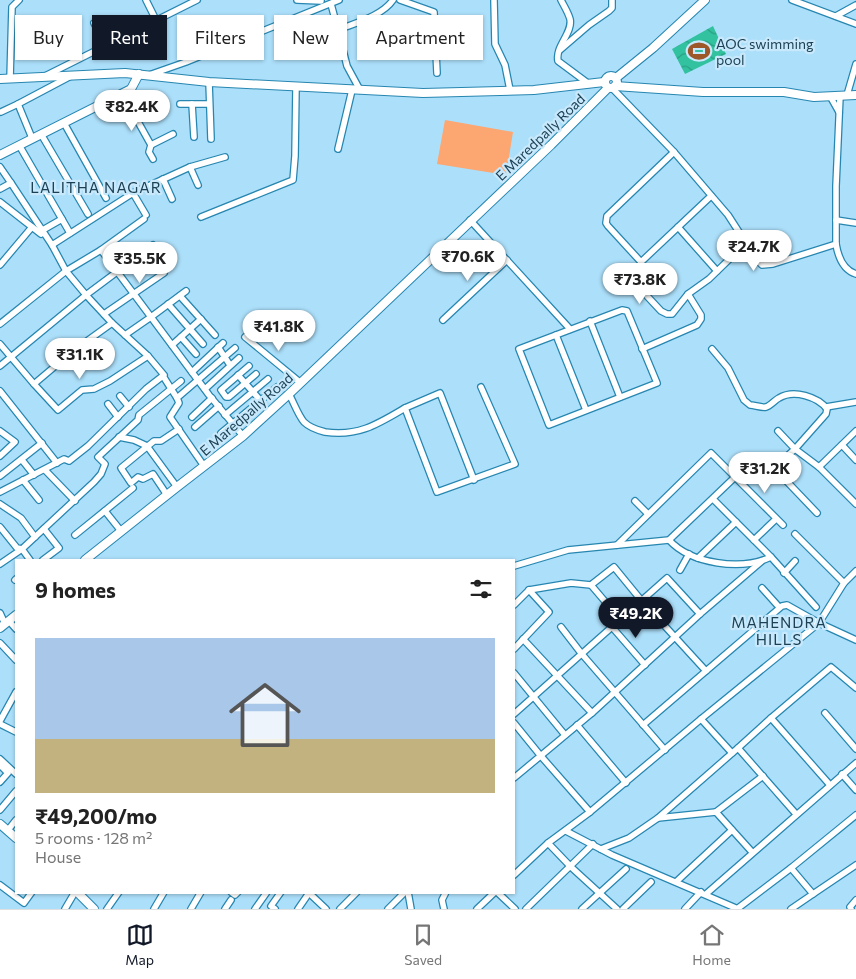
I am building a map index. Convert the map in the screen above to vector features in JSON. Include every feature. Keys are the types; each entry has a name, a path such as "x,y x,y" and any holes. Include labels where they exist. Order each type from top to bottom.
{"main road":[{"name":"E Maredpally Road","path":"87,559 177,486 243,436 566,131 611,84 654,48 705,0"},
{"path":"0,80 125,73 149,74 156,77 218,83 423,93 534,90 589,84 611,84 702,92 784,92 814,97 848,95"},
{"path":"0,155 131,89 140,74"},
{"path":"5,624 15,616"},
{"path":"0,824 15,837"},
{"path":"78,894 94,909"}],"street":[{"path":"10,79 12,7 19,0"},
{"path":"146,0 154,15"},
{"path":"166,15 197,0"},
{"path":"297,0 325,2 339,0"},
{"path":"347,26 376,13 389,5 393,0"},
{"path":"400,0 434,12 437,73"},
{"path":"494,0 494,44 505,65 510,90"},
{"path":"561,0 569,16 570,24 559,50 558,61 589,84"},
{"path":"559,50 588,25 609,11 612,8 612,0"},
{"path":"792,0 856,24"},
{"path":"325,2 331,15"},
{"path":"149,74 186,62 325,2"},
{"path":"836,16 856,5"},
{"path":"43,78 92,52"},
{"path":"338,149 356,90 346,60"},
{"path":"856,64 848,95 840,114 836,220 836,244 840,260 849,272 856,274"},
{"path":"1,112 69,77"},
{"path":"209,82 211,139"},
{"path":"611,84 674,152 728,215 760,264 768,265 836,244"},
{"path":"201,217 293,180 296,87"},
{"path":"122,93 151,145 149,152 153,159"},
{"path":"830,96 840,114"},
{"path":"18,104 32,138"},
{"path":"180,104 209,104"},
{"path":"192,104 194,137"},
{"path":"64,123 106,198"},
{"path":"41,134 88,214"},
{"path":"151,145 173,134"},
{"path":"19,145 70,233"},
{"path":"674,152 606,219 608,226 641,262 647,296 661,311 672,314 688,294 718,271 746,244"},
{"path":"52,245 133,193 190,167 226,157"},
{"path":"0,167 45,237"},
{"path":"190,167 198,185"},
{"path":"163,179 172,199"},
{"path":"0,189 11,183"},
{"path":"0,324 66,271 101,250 145,217 133,193"},
{"path":"641,262 711,196"},
{"path":"0,212 2,204 45,237 52,245 66,271 86,294 112,323 161,370 179,403 170,417 204,466"},
{"path":"41,230 62,219"},
{"path":"470,220 570,329"},
{"path":"836,220 856,223"},
{"path":"0,265 32,227"},
{"path":"678,227 718,271"},
{"path":"0,366 86,294 152,245"},
{"path":"101,250 192,372 243,436"},
{"path":"443,320 507,260"},
{"path":"104,314 164,273"},
{"path":"125,335 186,291"},
{"path":"642,349 691,328 699,322 702,315 688,294"},
{"path":"180,296 215,335"},
{"path":"168,304 203,344"},
{"path":"625,310 657,384 549,425 519,349 590,321 625,310"},
{"path":"172,345 201,319"},
{"path":"590,321 620,397"},
{"path":"34,384 67,356 112,323"},
{"path":"556,335 586,410"},
{"path":"181,337 196,354"},
{"path":"245,338 301,383"},
{"path":"0,344 58,410 82,390 94,389 110,381 148,356"},
{"path":"192,372 221,345 224,358 230,365"},
{"path":"177,398 235,348"},
{"path":"712,349 728,368 744,400 750,405 766,407 781,396 790,395 813,398 826,407 856,402"},
{"path":"205,389 239,358"},
{"path":"249,366 221,391 227,398 256,374"},
{"path":"238,375 261,401"},
{"path":"0,492 57,463 64,460 69,461 88,446 163,376"},
{"path":"226,415 268,379"},
{"path":"0,564 22,549 75,501 101,474 105,464 98,457 138,420 140,415 181,381"},
{"path":"222,433 277,387"},
{"path":"405,408 438,492 515,464 480,387"},
{"path":"0,391 57,463"},
{"path":"289,394 303,420 310,427 317,430 346,434 358,432 440,393 474,480"},
{"path":"120,396 129,407"},
{"path":"192,417 212,398"},
{"path":"108,404 118,417"},
{"path":"195,427 219,406"},
{"path":"515,566 568,550 669,540 734,478 774,468 795,449 826,414 826,407"},
{"path":"167,495 153,474 143,479 138,477 131,483 121,468 154,441 160,441 179,429"},
{"path":"0,431 15,442 1,455"},
{"path":"778,431 795,449 819,467 856,504"},
{"path":"819,467 856,431"},
{"path":"120,437 134,440 147,446 177,486"},
{"path":"0,476 42,443"},
{"path":"842,445 856,460"},
{"path":"617,545 711,453 783,525"},
{"path":"22,460 34,475"},
{"path":"774,468 817,513"},
{"path":"45,470 75,501"},
{"path":"23,480 39,500"},
{"path":"75,535 133,488"},
{"path":"712,499 771,557 816,607"},
{"path":"635,501 648,514"},
{"path":"0,504 21,518 36,537"},
{"path":"105,511 121,531"},
{"path":"754,540 776,519"},
{"path":"698,558 736,522"},
{"path":"0,527 17,548 22,549 29,559"},
{"path":"44,529 59,548 44,559"},
{"path":"795,534 844,583"},
{"path":"669,540 677,548 708,562 733,564 762,561"},
{"path":"680,570 689,554"},
{"path":"515,777 615,693 700,614 762,561 771,557"},
{"path":"784,573 795,561"},
{"path":"515,604 529,590 570,583 591,585 614,567 641,600 706,671"},
{"path":"515,874 548,843 626,783 819,623 844,583 856,571"},
{"path":"515,713 667,578 700,614"},
{"path":"591,585 620,619"},
{"path":"762,588 779,607"},
{"path":"515,648 549,612 529,590"},
{"path":"643,725 779,607 787,605 819,623 856,640"},
{"path":"0,613 5,624"},
{"path":"561,627 581,653 665,750"},
{"path":"612,627 645,665"},
{"path":"523,639 592,713"},
{"path":"0,643 15,659"},
{"path":"601,849 629,838 658,818 831,667 856,688"},
{"path":"515,674 565,735"},
{"path":"15,694 0,722 15,731"},
{"path":"825,713 856,749"},
{"path":"771,718 830,785"},
{"path":"701,719 732,753"},
{"path":"515,724 590,812"},
{"path":"577,725 626,783"},
{"path":"738,748 796,814"},
{"path":"0,761 15,773"},
{"path":"0,761 8,773 0,782"},
{"path":"684,909 856,762"},
{"path":"842,774 856,790"},
{"path":"658,818 716,812 763,776"},
{"path":"0,810 15,792"},
{"path":"716,812 752,852"},
{"path":"566,830 601,849 738,909 856,815"},
{"path":"8,830 15,821"},
{"path":"677,882 732,830"},
{"path":"548,843 617,909"},
{"path":"526,909 593,844"},
{"path":"792,909 854,867 856,874"},
{"path":"791,868 813,894"},
{"path":"582,909 626,869"},
{"path":"624,909 651,882"},
{"path":"0,885 24,903"},
{"path":"20,909 31,894"},
{"path":"65,909 75,894"},
{"path":"107,909 118,894"},
{"path":"154,909 163,894"},
{"path":"191,909 200,894"},
{"path":"255,909 266,894"},
{"path":"261,900 273,908 281,894"},
{"path":"298,909 308,894"},
{"path":"310,894 326,909"},
{"path":"340,909 355,894"},
{"path":"388,909 404,894"},
{"path":"407,894 411,909"},
{"path":"444,909 442,900 445,894"},
{"path":"477,909 494,894"},
{"path":"498,894 515,909"},
{"path":"225,909 231,900"},
{"path":"851,909 850,907 856,900"},
{"path":"316,909 320,903"}],"shaded area":[{"path":"445,120 513,132 506,175 437,164"}],"water":[{"name":"AOC swimming pool","path":"713,26 726,54 685,74 672,49"}],"place":[{"name":"AOC swimming pool","path":"699,51"}],"district":[{"name":"LALITHA NAGAR","path":"96,187"},
{"name":"MAHENDRA HILLS","path":"779,630"}]}
